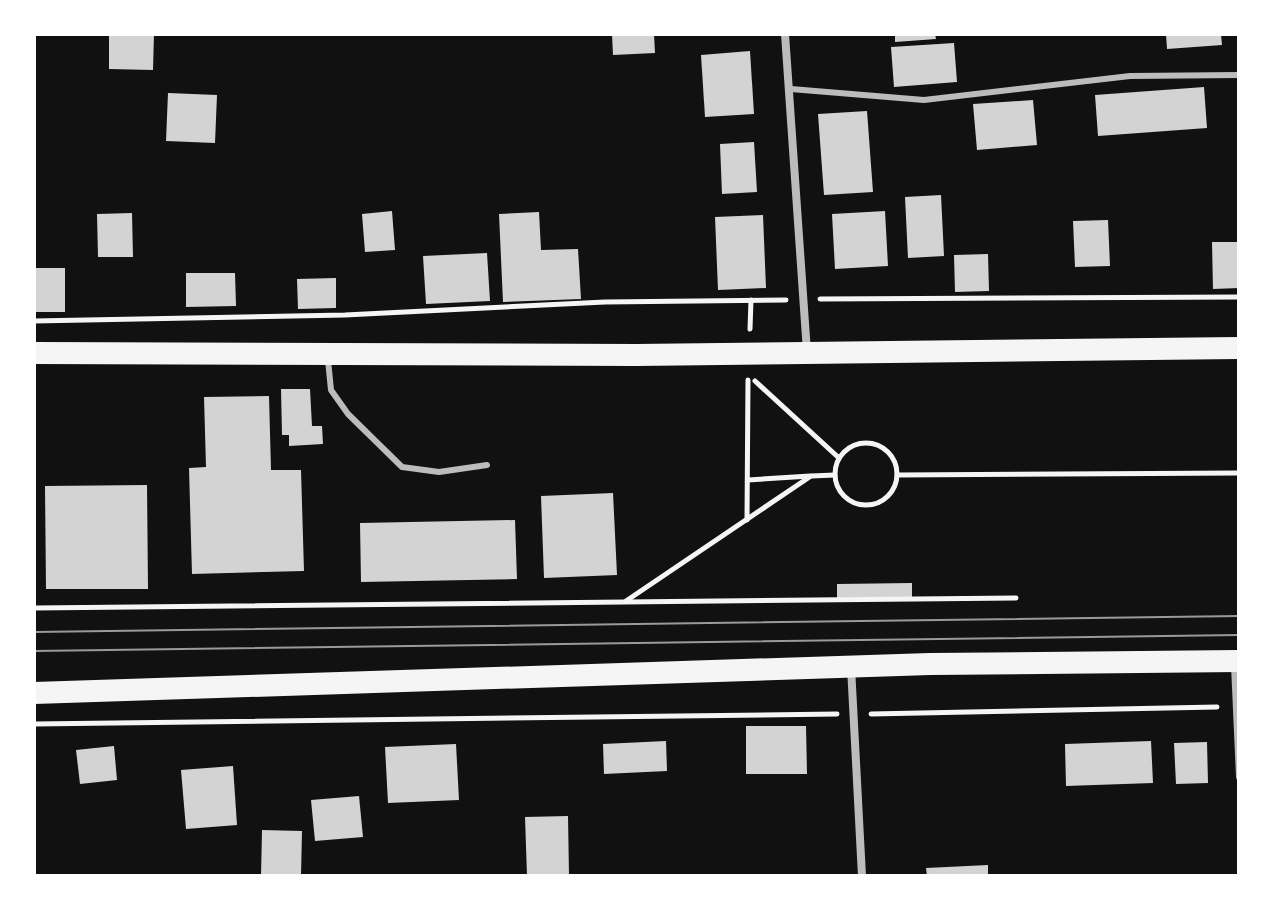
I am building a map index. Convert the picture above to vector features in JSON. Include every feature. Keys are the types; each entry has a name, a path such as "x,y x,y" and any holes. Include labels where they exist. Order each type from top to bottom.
{"highway":[{"path":"34,353 636,355 1239,348"},
{"path":"34,693 851,666 1236,661"}],"street":[{"path":"785,34 807,353"},
{"path":"851,666 862,876"}],"lane":[{"path":"791,89 924,100 1130,76 1239,75"},
{"path":"328,352 331,390 348,414 402,467 439,472 487,465"},
{"path":"1236,661 1239,777"}],"path":[{"path":"34,321 345,315 605,302 1239,297"},
{"path":"750,330 751,300"},
{"path":"747,520 748,375 839,458"},
{"path":"875,444 891,456 897,475 895,485 881,501 860,504 842,494 837,485 835,475 839,458 855,445 875,444"},
{"path":"897,475 1239,473"},
{"path":"748,480 835,475"},
{"path":"624,603 811,476"},
{"path":"34,608 1016,598"},
{"path":"34,724 1236,707"}],"building":[{"path":"109,34 154,34 153,70 109,69"},
{"path":"612,34 654,34 655,53 613,55"},
{"path":"895,34 935,34 936,39 895,42"},
{"path":"1166,34 1221,34 1222,45 1167,49"},
{"path":"954,43 957,82 894,87 891,47"},
{"path":"750,51 754,114 705,117 701,55"},
{"path":"1204,87 1207,128 1098,136 1095,95"},
{"path":"168,93 217,95 215,143 166,141"},
{"path":"1033,100 1037,145 977,150 973,104"},
{"path":"867,111 873,192 824,195 818,114"},
{"path":"754,142 757,192 722,194 720,144"},
{"path":"941,195 944,256 908,258 905,197"},
{"path":"392,211 395,250 365,252 362,214"},
{"path":"885,211 888,266 835,269 832,214"},
{"path":"539,212 541,250 578,249 581,299 503,302 499,214"},
{"path":"132,213 133,257 98,257 97,214"},
{"path":"763,215 766,288 718,290 715,217"},
{"path":"1108,220 1110,266 1075,267 1073,221"},
{"path":"1212,242 1239,242 1239,288 1213,289"},
{"path":"487,253 490,301 426,304 423,256"},
{"path":"988,254 989,291 955,292 954,255"},
{"path":"34,268 65,268 65,312 34,312"},
{"path":"186,273 235,273 236,306 186,307"},
{"path":"336,278 336,308 298,309 297,279"},
{"path":"281,389 310,389 312,426 322,426 323,444 289,446 289,435 282,435"},
{"path":"269,396 271,470 301,470 304,571 192,574 189,468 206,467 204,397"},
{"path":"147,485 148,589 46,589 45,486"},
{"path":"613,493 617,575 544,578 541,496"},
{"path":"515,520 517,579 361,582 360,523"},
{"path":"912,583 912,597 837,598 837,584"},
{"path":"746,726 806,726 807,774 746,774"},
{"path":"666,741 667,771 604,774 603,744"},
{"path":"1151,741 1153,783 1066,786 1065,744"},
{"path":"1207,742 1208,783 1176,784 1174,743"},
{"path":"456,744 459,800 388,803 385,747"},
{"path":"114,746 117,780 80,784 76,750"},
{"path":"233,766 237,825 186,829 181,770"},
{"path":"359,796 363,837 315,841 311,800"},
{"path":"568,816 569,876 527,876 525,817"},
{"path":"262,830 302,831 301,876 261,876"},
{"path":"988,865 988,876 927,876 926,868"}],"tram line":[{"path":"34,632 1239,616"},
{"path":"34,651 1239,635"}]}
